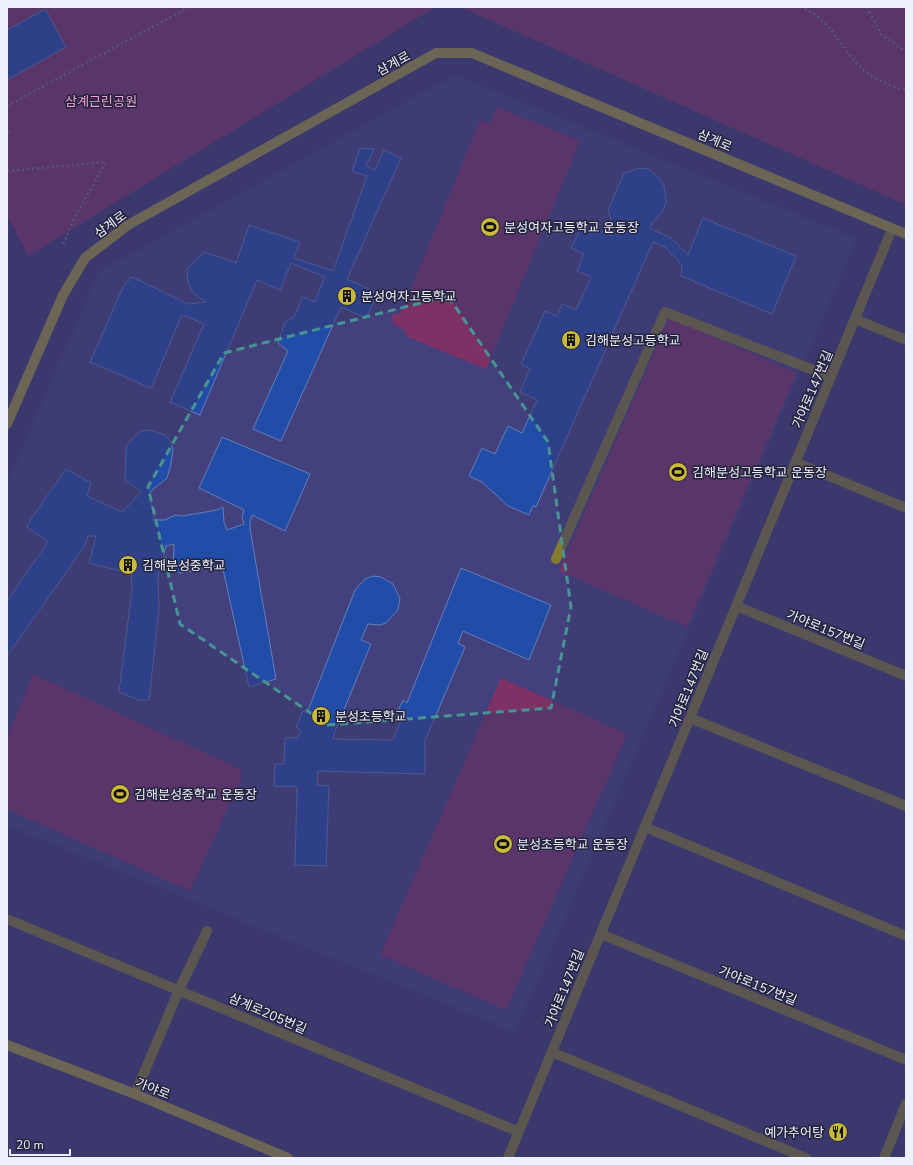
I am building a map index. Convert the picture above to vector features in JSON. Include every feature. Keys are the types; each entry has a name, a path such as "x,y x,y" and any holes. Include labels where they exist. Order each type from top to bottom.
{"street":[{"name":"삼계로","path":"7,424 63,295 86,258 128,225 436,54 472,53 906,234"},
{"name":"가야로147번길","path":"508,1158 892,229"},
{"path":"556,559 665,312 831,377"},
{"path":"855,319 906,340"},
{"path":"796,462 906,508"},
{"name":"가야로157번길","path":"736,606 906,676"},
{"path":"690,718 906,806"},
{"path":"645,826 906,936"},
{"name":"삼계로205번길","path":"7,919 519,1132"},
{"path":"135,1094 179,990 207,931"},
{"name":"가야로157번길","path":"600,934 906,1060"},
{"name":"가야로","path":"7,1045 135,1094 288,1158"},
{"path":"552,1052 806,1158"},
{"path":"884,1158 906,1104"}],"path":[{"path":"7,106 189,7"},
{"path":"800,7 808,9 832,31 850,56 868,74 906,90"},
{"path":"867,7 881,34 906,52"},
{"path":"7,127 9,130 7,140"},
{"path":"7,171 106,162 74,219 63,245"}],"highlighted area":[{"path":"448,296 548,442 571,607 551,708 328,725 180,624 148,487 224,353"}],"shaded area":[{"path":"455,75 857,239 515,1032 7,825 7,484 99,272"}],"green space":[{"name":"삼계근린공원","path":"7,7 435,7 28,256 7,215"},
{"path":"460,7 906,7 906,205"},
{"name":"분성여자고등학교 운동장","path":"497,107 580,141 486,369 408,337 403,329 393,324 392,314 401,313 480,120 490,124"},
{"name":"김해분성고등학교 운동장","path":"669,318 797,373 687,627 559,571"},
{"name":"김해분성중학교 운동장","path":"33,674 238,768 241,772 241,779 190,891 7,809 7,738"},
{"name":"분성초등학교 운동장","path":"501,678 627,734 506,1010 380,955"}],"building":[{"path":"45,9 66,47 7,80 7,30"},
{"name":"분성여자고등학교","path":"360,148 374,149 366,166 375,170 384,150 401,158 347,279 378,293 366,318 341,307 281,441 253,429 288,351 278,343 285,322 294,317 303,297 314,302 325,277 291,263 280,290 257,280 200,415 170,402 204,324 182,315 151,388 90,362 123,287 132,277 188,304 206,302 194,294 188,283 187,269 204,252 236,263 249,225 300,242 294,258 333,271 367,176 352,171"},
{"name":"김해분성고등학교","path":"639,168 648,169 659,178 664,185 666,201 664,209 649,228 671,238 688,255 703,218 796,256 772,314 681,276 682,265 665,247 653,242 536,507 533,506 529,515 508,506 482,482 469,476 482,448 495,454 508,426 522,433 537,400 520,392 530,369 521,364 545,311 557,316 562,304 576,310 591,277 577,271 584,254 571,248 583,223 612,236 616,227 610,224 611,220 608,210 624,173"},
{"name":"김해분성중학교","path":"149,430 165,435 170,441 173,449 167,478 150,492 151,505 155,511 153,520 165,520 175,515 182,516 217,510 223,507 224,522 227,530 244,524 242,517 244,510 199,488 222,437 310,474 285,531 252,515 250,522 276,679 249,687 222,565 181,573 173,571 174,544 166,546 158,577 159,609 149,700 139,700 119,692 132,590 131,567 125,572 89,563 96,536 88,536 86,543 79,554 7,656 7,601 48,542 27,527 30,520 66,469 91,483 87,496 122,512 141,492 125,479 126,446 142,431"},
{"name":"분성초등학교","path":"461,568 551,605 529,660 463,631 458,643 465,647 425,741 425,774 318,771 317,785 329,786 326,866 295,865 297,787 274,786 275,764 284,764 285,738 297,738 301,730 296,727 303,711 307,713 355,590 365,579 373,576 381,577 393,584 400,599 398,610 386,623 380,625 368,624 361,640 371,644 333,739 393,740 402,718 396,715 403,700 407,703"}],"place":[{"name":"분성여자고등학교 운동장","path":"490,227"},
{"name":"분성여자고등학교","path":"347,296"},
{"name":"김해분성고등학교","path":"571,340"},
{"name":"김해분성고등학교 운동장","path":"678,472"},
{"name":"김해분성중학교","path":"128,565"},
{"name":"분성초등학교","path":"321,716"},
{"name":"김해분성중학교 운동장","path":"120,794"},
{"name":"분성초등학교 운동장","path":"503,844"},
{"name":"예가추어탕","path":"838,1132"}]}
